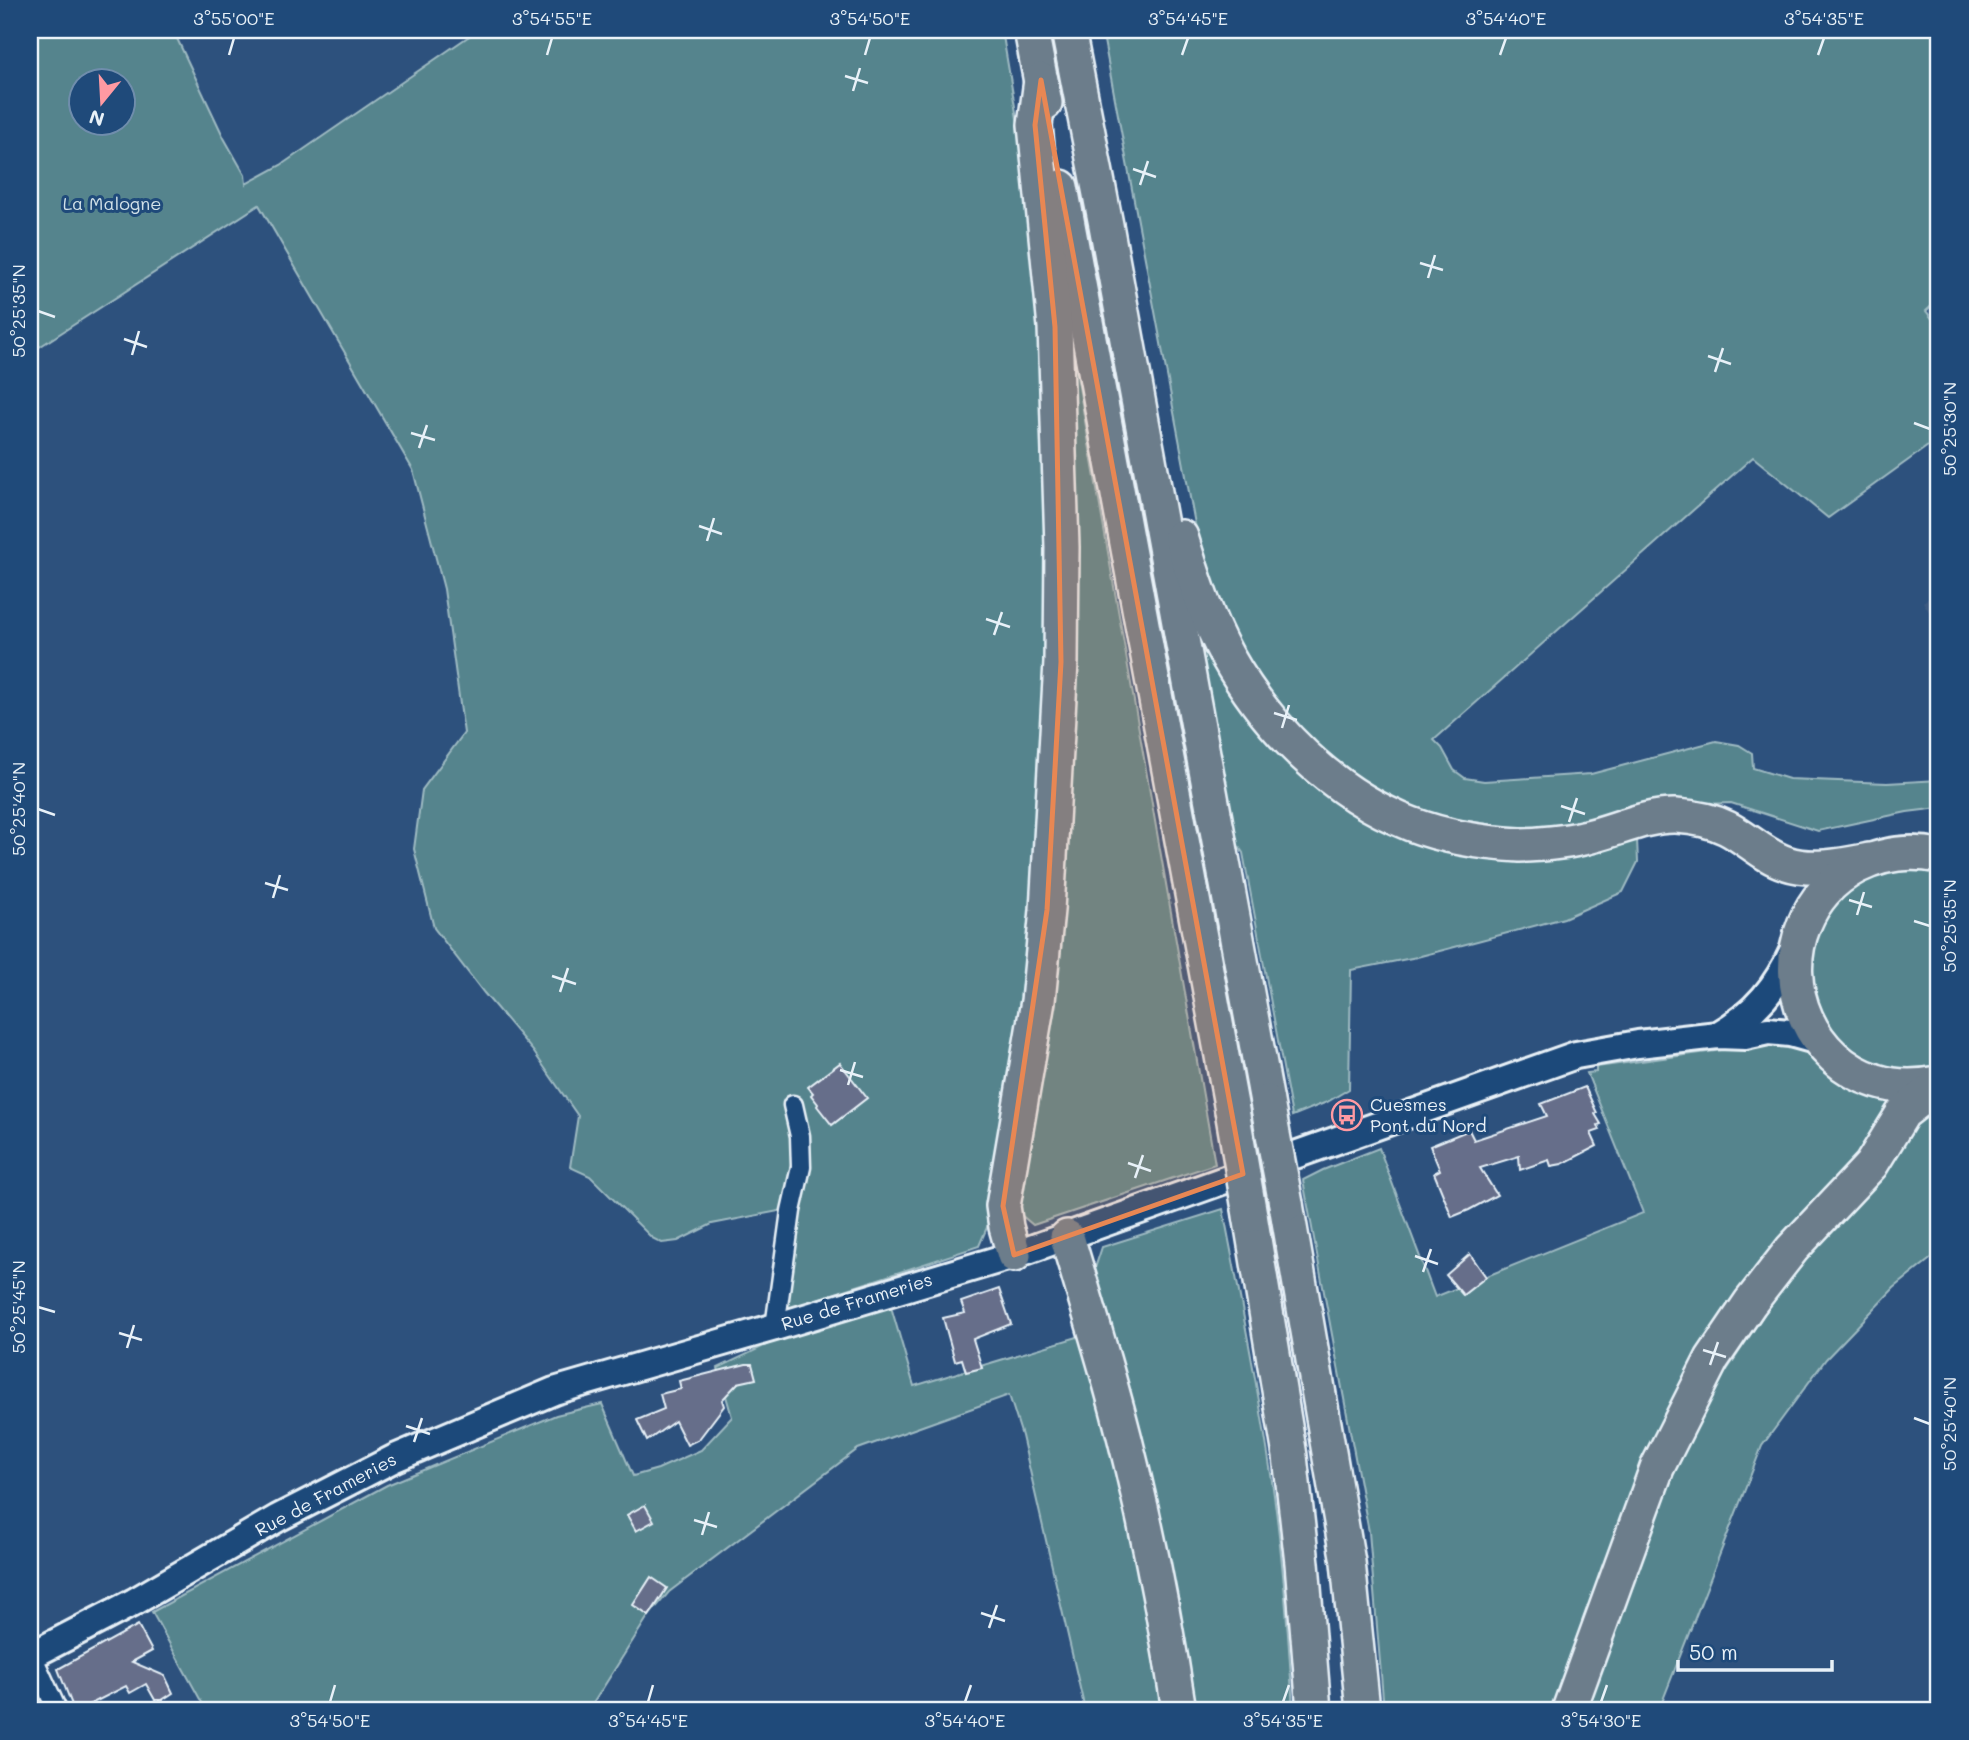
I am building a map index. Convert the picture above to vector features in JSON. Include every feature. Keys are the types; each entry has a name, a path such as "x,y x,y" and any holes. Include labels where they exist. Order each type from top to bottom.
{"highway":[{"path":"1031,30 1250,1215 1290,1456 1314,1710"},
{"path":"1068,30 1286,1203 1348,1562 1363,1710"},
{"path":"1014,1255 1003,1206 1038,1000 1048,909 1061,662 1062,547 1055,327 1034,125 1041,80"},
{"path":"1153,485 1181,538 1202,604 1227,656 1253,695 1291,742 1328,776 1365,802 1411,824 1465,839 1522,845 1583,839 1637,822 1672,816 1699,818 1728,828 1787,864 1838,866 1896,853 1934,853"},
{"path":"1870,860 1845,873 1825,891 1809,914 1798,939 1795,960 1799,1003 1807,1023 1819,1041 1835,1058 1854,1072 1875,1081 1898,1086 1939,1084"},
{"path":"1569,1710 1657,1468 1712,1359 1750,1303 1792,1249 1871,1165 1903,1113 1939,1084"},
{"path":"1067,1237 1137,1489 1179,1710"}],"main road":[{"name":"Rue de Frameries","path":"1718,1035 1738,1024 1774,986 1798,939"},
{"name":"Rue de Frameries","path":"30,1654 134,1602 278,1518 395,1458 554,1391 1014,1255 1576,1055 1638,1044 1718,1035 1745,1037 1768,1031 1790,1033 1819,1041"}],"street":[{"path":"775,1327 791,1211 802,1167 800,1136 793,1105"},
{"path":"30,1654 57,1710"}],"highlighted area":[{"path":"1041,80 1243,1174 1014,1255 1003,1206 1047,910 1061,662 1055,327 1035,125"}],"shaded area":[{"path":"1939,591 1939,628 1923,602"}],"green space":[{"name":"La Malogne","path":"30,30 173,30 224,138 245,175 246,184 281,165 478,30 1002,30 1023,154 1047,413 1046,669 1032,930 999,1175 988,1225 979,1246 787,1309 782,1272 794,1208 712,1224 678,1241 662,1243 652,1238 590,1176 570,1167 578,1116 533,1051 434,928 414,849 422,790 464,733 444,589 413,470 259,205 30,353"},
{"path":"1102,30 1939,30 1939,299 1926,311 1939,327 1939,438 1828,518 1753,457 1434,740 1442,748 1454,770 1465,778 1484,781 1591,774 1716,741 1739,745 1752,753 1753,768 1789,779 1887,783 1939,780 1939,808 1818,831 1731,803 1652,806 1555,827 1507,827 1449,818 1411,808 1378,792 1339,767 1292,722 1250,668 1217,597 1195,524"},
{"path":"1067,318 1215,1164 1033,1225 1020,1214 1018,1194"},
{"path":"1208,638 1380,818 1637,839 1638,862 1623,892 1564,918 1417,957 1351,970 1349,1089 1327,1102 1292,1116 1243,853 1233,838 1197,643"},
{"path":"1894,870 1926,871 1939,875 1939,1066 1915,1070 1892,1070 1873,1065 1839,1042 1824,1024 1815,1004 1810,982 1809,960 1823,917 1837,899 1850,889"},
{"path":"1769,1041 1803,1048 1899,1097 1869,1148 1745,1289 1556,1710 1384,1710 1369,1532 1303,1180 1379,1148 1435,1297 1643,1213 1587,1073 1596,1072 1596,1067"},
{"path":"1939,1104 1939,1252 1894,1288 1826,1359 1762,1446 1659,1710 1585,1710 1656,1511 1686,1440 1719,1382 1795,1268 1892,1163 1910,1127"},
{"path":"1223,1209 1274,1492 1293,1710 1189,1710 1092,1277 1102,1247"},
{"path":"887,1293 914,1386 1084,1335 1137,1569 1161,1710 1085,1710 1022,1436 1009,1395 858,1449 669,1592 647,1618 589,1710 206,1710 152,1612 387,1485 556,1415 602,1404 633,1476 658,1469 701,1450 732,1417 718,1368"},
{"path":"30,1662 57,1710 30,1710"}],"building":[{"path":"840,1063 867,1098 832,1125 817,1106 808,1087"},
{"path":"1585,1087 1601,1124 1598,1125 1600,1130 1591,1133 1597,1146 1562,1164 1551,1166 1549,1160 1520,1170 1519,1156 1480,1168 1497,1195 1452,1217 1434,1173 1440,1170 1430,1146 1469,1130 1474,1140 1547,1116 1541,1104"},
{"path":"1470,1254 1486,1277 1463,1295 1446,1275"},
{"path":"999,1289 1011,1324 973,1339 982,1368 966,1372 962,1359 955,1361 943,1318 965,1313 961,1302"},
{"path":"752,1364 756,1379 738,1383 722,1400 724,1406 699,1439 687,1445 675,1421 647,1441 637,1420 664,1409 660,1394 681,1389 679,1381"},
{"path":"645,1505 654,1521 636,1531 627,1515"},
{"path":"651,1577 667,1588 649,1616 633,1605"},
{"path":"138,1625 152,1651 132,1662 165,1676 173,1693 162,1700 155,1700 146,1684 130,1693 126,1686 74,1710 58,1669"}],"place":[{"name":"Cuesmes Pont du Nord","path":"1347,1115"}]}
